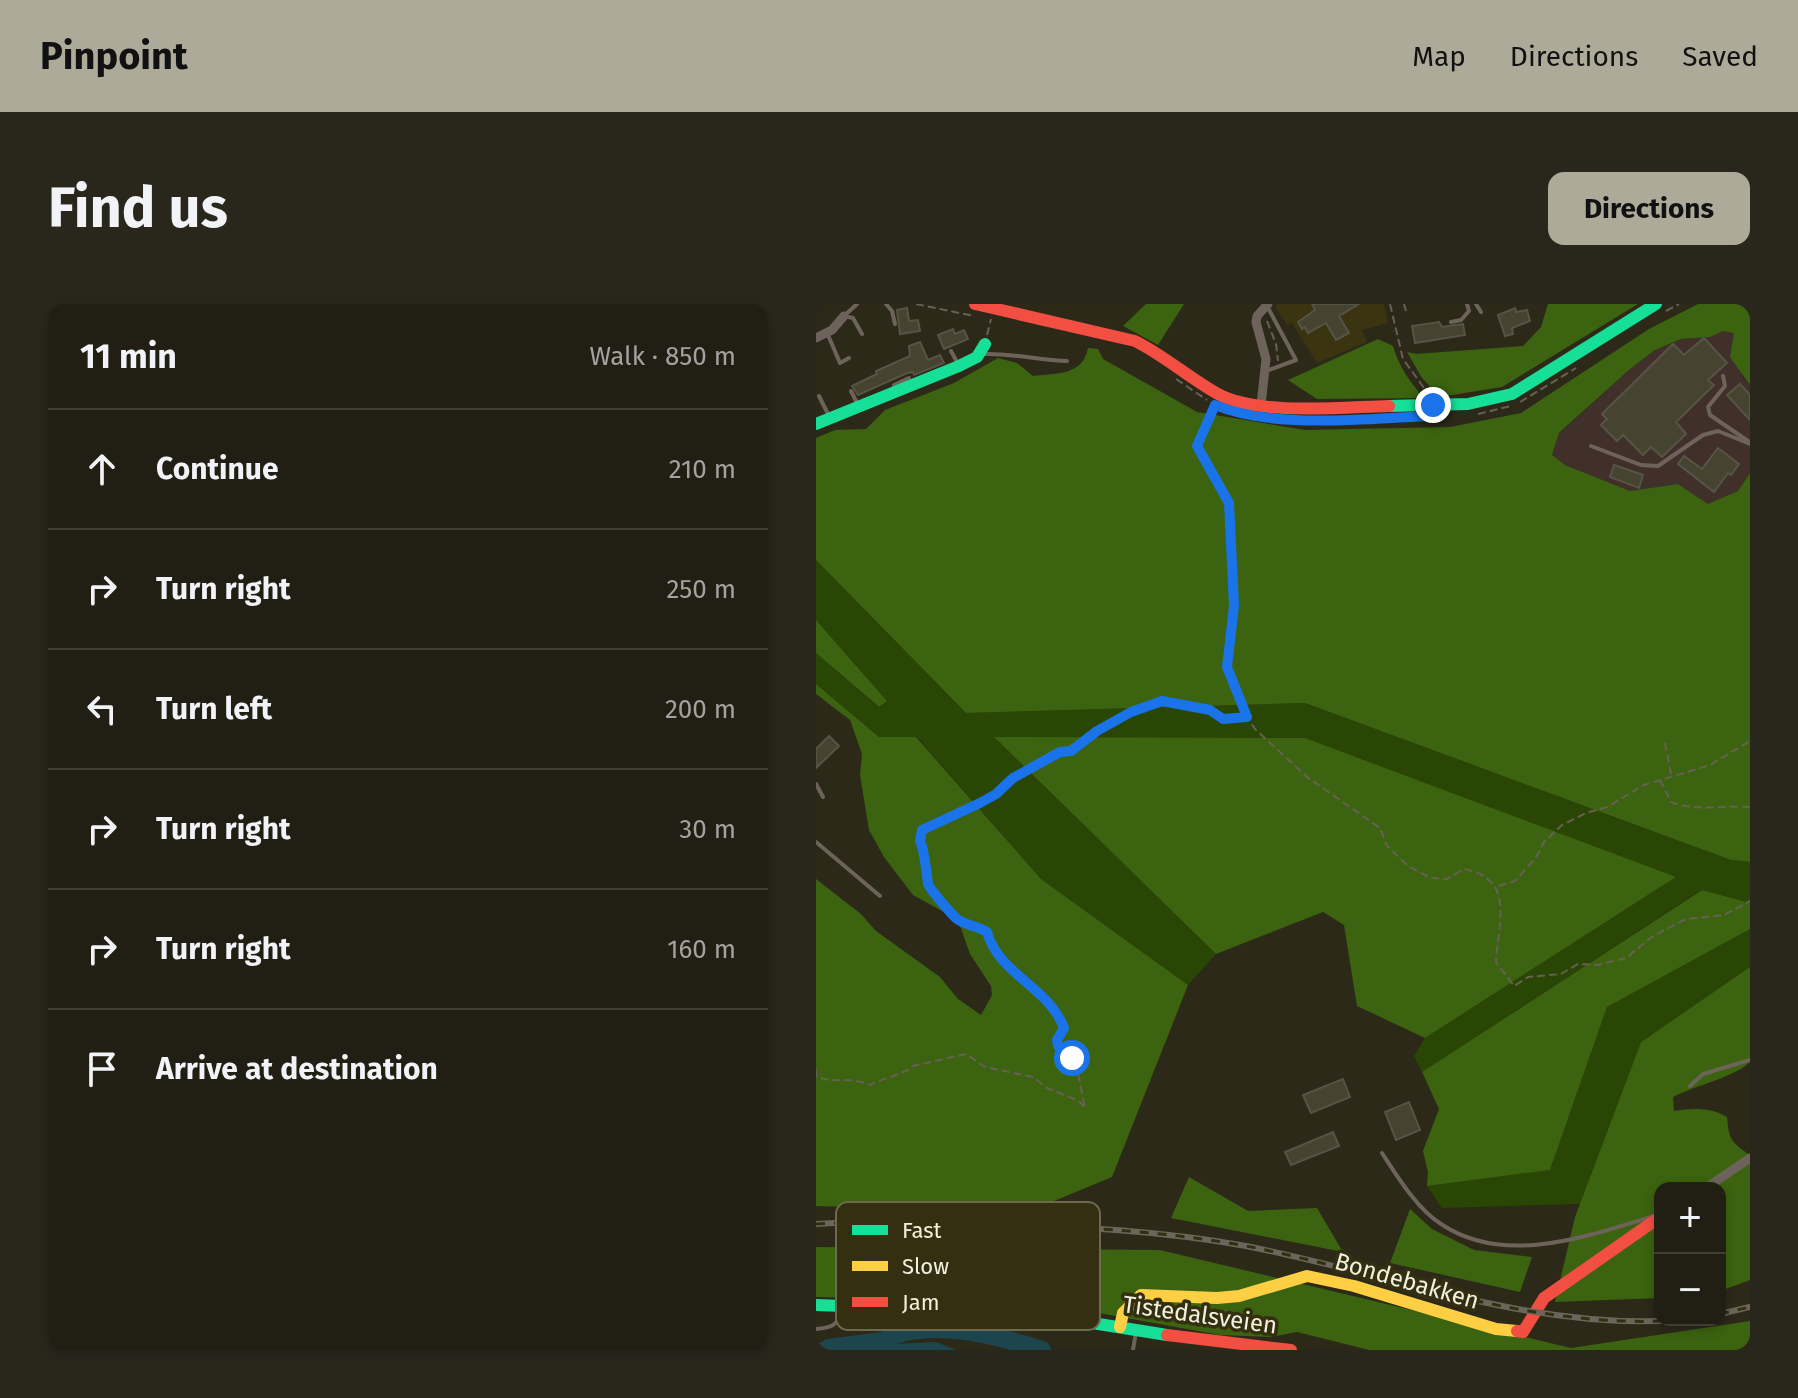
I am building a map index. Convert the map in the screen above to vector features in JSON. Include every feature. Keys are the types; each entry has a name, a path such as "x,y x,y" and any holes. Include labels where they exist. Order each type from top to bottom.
{"street":[{"path":"1261,405 1266,371 1265,348 1256,322 1257,316 1268,304"},
{"path":"976,310 1135,341 1159,353 1218,394 1235,401 1288,408 1468,404 1512,394 1659,308"},
{"path":"820,333 844,316"},
{"path":"816,424 896,391 929,372 959,366 981,350"},
{"path":"1715,1182 1750,1158"},
{"name":"Bondebakken","path":"1120,1327 1123,1313 1141,1295 1239,1296 1307,1276 1354,1286 1496,1329 1523,1332 1544,1298 1654,1220"},
{"name":"Tistedalsveien","path":"816,1305 836,1306"},
{"name":"Tistedalsveien","path":"1100,1324 1291,1350"}],"lane":[{"path":"844,316 857,304"},
{"path":"886,304 892,311 895,324"},
{"path":"1266,371 1296,360 1268,304"},
{"path":"1451,322 1461,320 1469,311 1467,304"},
{"path":"1476,304 1481,312"},
{"path":"844,316 853,318 862,334"},
{"path":"820,333 840,363 849,358"},
{"path":"981,350 1027,359 1067,361"},
{"path":"951,351 959,366"},
{"path":"1723,376 1725,386 1708,407 1710,415 1750,443"},
{"path":"896,391 894,385 909,378"},
{"path":"851,391 859,407"},
{"path":"819,396 830,418"},
{"path":"1591,446 1641,465 1658,466 1703,435 1718,431 1750,443"},
{"path":"816,784 823,797"},
{"path":"816,842 880,896"},
{"path":"1690,1086 1703,1074 1750,1060"},
{"path":"1382,1153 1401,1183 1440,1224 1488,1245 1551,1244 1654,1218"},
{"path":"816,1329 831,1327 836,1323"},
{"path":"1133,1350 1137,1330"}],"path":[{"path":"916,304 976,310"},
{"path":"1390,304 1403,359 1433,405"},
{"path":"1404,304 1406,311"},
{"path":"1659,308 1679,304"},
{"path":"981,350 991,319"},
{"path":"1475,414 1517,404 1582,364"},
{"path":"1170,375 1222,408"},
{"path":"1215,405 1197,446 1229,503 1234,606 1227,667 1247,717 1255,729 1307,777 1380,828 1387,846 1408,866 1431,878 1447,879 1464,869 1478,871 1497,886 1503,906 1496,962 1514,986 1528,977 1561,974 1578,964 1598,965 1626,958 1653,936 1686,919 1724,915 1750,901"},
{"path":"1230,411 1259,418 1288,419"},
{"path":"816,1069 816,1076 826,1081 855,1078 870,1085 893,1073 908,1072 913,1066 966,1054 985,1067 1033,1077 1047,1088 1079,1101 1085,1108 1076,1063 1058,1046 1057,1040 1064,1028 1048,999 1015,975 990,943 987,932 957,920 944,902 931,893 920,841 922,830 996,794 1013,778 1060,752 1071,751 1097,731 1131,712 1162,701 1210,710 1223,719 1247,717"},
{"path":"1497,886 1515,881 1537,856 1544,842 1562,825 1607,807 1644,785 1710,765 1750,741"},
{"path":"1665,743 1672,775"},
{"path":"1660,779 1671,802 1682,806 1750,807"}],"shaded area":[{"path":"1384,304 1388,323 1362,330 1367,342 1317,363 1292,323 1287,325 1275,306"},
{"path":"1723,331 1734,333 1742,376 1750,385 1750,473 1738,491 1708,504 1678,484 1630,491 1565,465 1552,455 1559,434 1655,350 1681,339 1710,337"}],"green space":[{"path":"1146,304 1184,304 1158,345 1123,326"},
{"path":"1548,304 1638,304 1502,387 1440,397 1422,378 1407,352 1416,354 1523,346 1541,327"},
{"path":"1698,304 1750,304 1750,385 1730,357 1734,333 1723,331 1710,337 1681,339 1655,350 1630,369 1559,433 1552,455 1565,465 1630,491 1678,484 1708,504 1738,491 1750,473 1750,862 1731,860 1305,703 966,713 816,560 816,438 835,430 866,429 885,410 954,383 998,358 1017,363 1033,376 1067,371 1081,364 1088,348 1098,349 1103,359 1197,412 1305,430 1450,427 1521,413 1649,329"},
{"path":"1378,339 1393,346 1398,361 1424,398 1317,399 1288,380"},
{"path":"816,560 966,713 1305,703 1731,860 1750,862 1750,903 1701,890 1422,1072 1414,1056 1425,1038 1676,877 995,738 1216,954 1188,985 1041,879 917,737 879,737 816,684 816,653 878,707 887,701 816,620"},
{"path":"816,620 887,701 879,707 816,653"},
{"path":"816,684 879,737 916,737 1041,879 1188,985 1112,1177 1052,1202 836,1202 836,1206 816,1206 816,879 861,914 876,931 940,977 958,999 981,1015 992,995 991,986 970,954 959,923 913,895 884,857 869,830 860,775 862,754 850,720 816,694"},
{"path":"994,737 1305,738 1676,877 1425,1038 1357,1006 1344,925 1323,912 1216,954"},
{"path":"1702,890 1750,903 1750,929 1607,1007 1550,1170 1427,1186 1428,1172 1423,1151 1439,1109 1422,1072"},
{"path":"1750,929 1750,967 1641,1042 1580,1204 1442,1208 1427,1186 1550,1170 1607,1007"},
{"path":"1750,967 1750,1062 1735,1072 1673,1097 1674,1111 1701,1109 1727,1117 1732,1140 1750,1155 1750,1280 1726,1289 1726,1182 1654,1182 1654,1298 1555,1302 1575,1217 1641,1042"},
{"path":"1189,1177 1248,1211 1317,1208 1343,1252 1171,1218"},
{"path":"1410,1209 1432,1229 1474,1250 1532,1257 1520,1292 1390,1263"},
{"path":"816,1247 836,1247 836,1297 816,1297"},
{"path":"1100,1249 1160,1250 1571,1348 1750,1321 1750,1350 1369,1350 1297,1332 1271,1337 1220,1335 1100,1313"}],"water":[{"path":"881,1332 888,1335 893,1344 936,1342 957,1350 816,1350 816,1345 827,1339"}],"building":[{"path":"1312,304 1359,304 1339,316 1349,333 1336,340 1326,323 1308,333 1305,327 1302,329 1298,322 1315,310"},
{"path":"907,308 909,321 918,320 920,331 900,334 897,310"},
{"path":"1515,308 1516,312 1527,310 1530,321 1512,328 1513,334 1505,336 1498,315"},
{"path":"1439,322 1442,327 1463,324 1465,335 1415,343 1412,326"},
{"path":"953,329 955,334 964,330 968,339 944,349 938,335"},
{"path":"1704,338 1727,363 1708,380 1714,385 1676,422 1686,434 1662,457 1651,447 1643,455 1623,435 1617,441 1601,425 1607,419 1602,414 1673,344 1684,355"},
{"path":"920,342 928,360 940,355 944,363 914,375 913,372 907,373 858,395 852,386 910,356 909,346"},
{"path":"1740,384 1750,395 1750,420 1727,395"},
{"path":"1718,448 1739,464 1714,492 1678,464 1684,456 1702,469"},
{"path":"1614,465 1643,475 1639,488 1610,477"},
{"path":"829,736 839,746 816,768 816,749"},
{"path":"1343,1079 1350,1097 1311,1113 1303,1095"},
{"path":"1409,1102 1420,1130 1396,1140 1385,1112"},
{"path":"1333,1132 1339,1146 1291,1165 1285,1152"}],"waterway":[{"path":"871,1350 895,1335 915,1330"},
{"path":"952,1330 989,1335 1042,1350"}],"railway":[{"path":"816,1224 836,1223"},
{"path":"1100,1229 1246,1246 1516,1309 1571,1317 1654,1320"},
{"path":"1726,1313 1750,1307"}],"traffic: fast":[{"path":"1389,406 1468,404 1512,394 1656,304"},
{"path":"816,424 959,366 977,357 985,344"},
{"path":"816,1305 836,1306"},
{"path":"1100,1324 1167,1335"}],"traffic: slow":[{"path":"1120,1327 1123,1313 1141,1295 1239,1296 1307,1276 1354,1286 1496,1329 1517,1331"}],"traffic: jam":[{"path":"975,304 1135,341 1207,388 1235,401 1302,409 1389,406"},
{"path":"1517,1331 1523,1332 1544,1298 1654,1221"},
{"path":"1167,1335 1291,1350"}],"route":[{"path":"1072,1058 1058,1046 1057,1040 1064,1028 1048,999 1015,975 990,943 987,932 957,920 944,902 931,893 920,841 922,830 996,794 1013,778 1060,752 1071,751 1097,731 1131,712 1162,701 1210,710 1223,719 1247,717 1227,667 1234,606 1229,503 1197,446 1215,405 1259,418 1288,419 1433,416 1433,405"}]}
